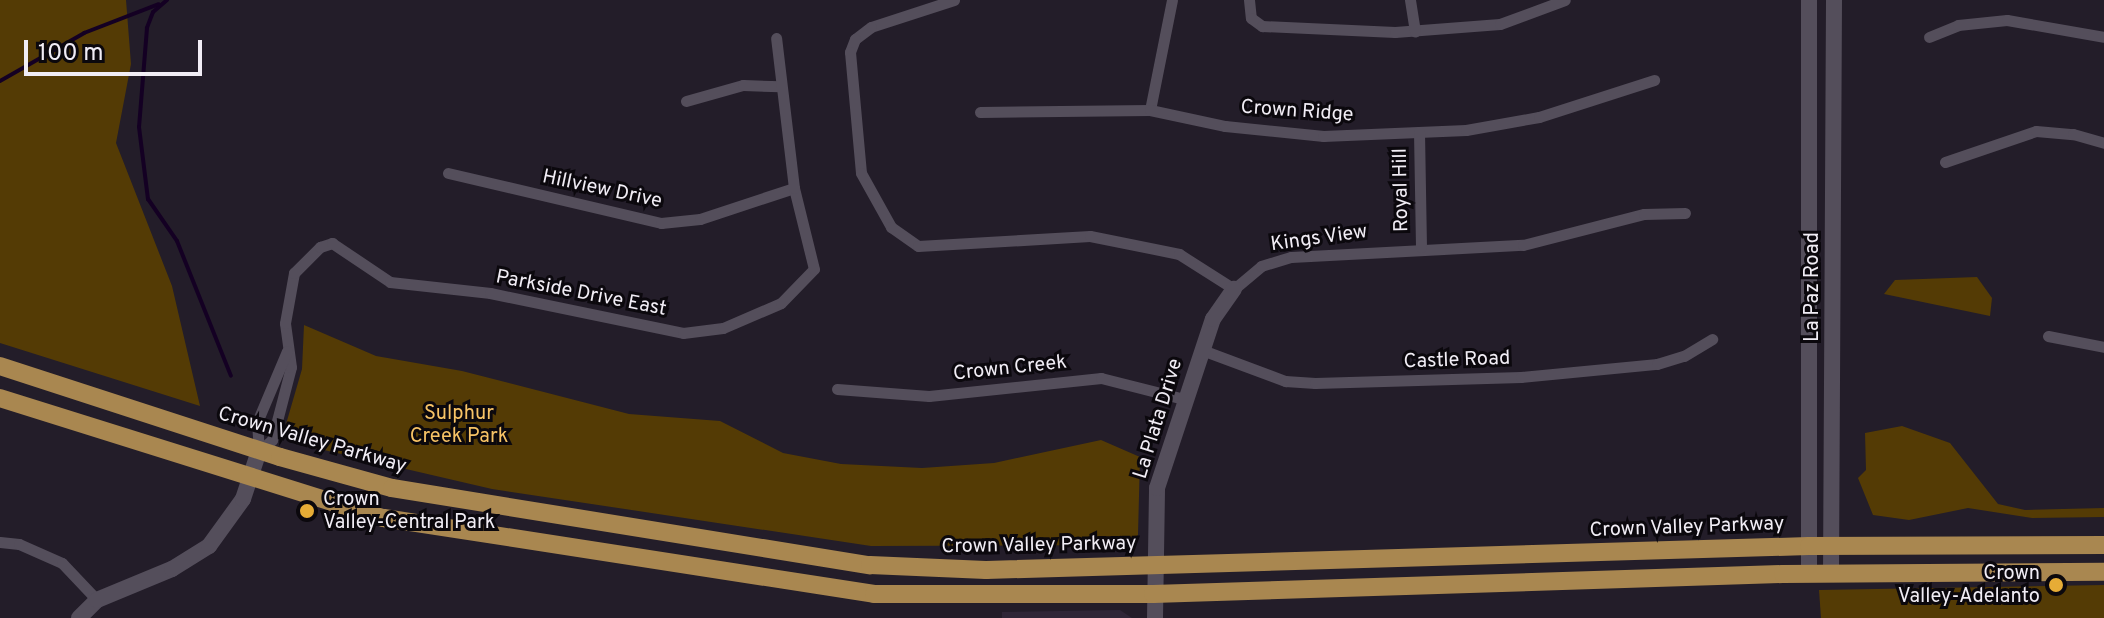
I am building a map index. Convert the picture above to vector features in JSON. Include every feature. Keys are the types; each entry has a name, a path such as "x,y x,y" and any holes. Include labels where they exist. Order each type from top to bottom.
{"main road":[{"name":"La Paz Road","path":"1809,0 1809,574"},
{"name":"La Paz Road","path":"1831,574 1834,0"},
{"name":"La Plata Drive","path":"1155,618 1153,566 1157,488 1213,319 1234,289"},
{"name":"Crown Valley Parkway","path":"0,366 259,451 444,499 870,565 986,570 1809,546 2104,545"},
{"path":"0,398 249,479 430,528 847,591 938,597 1153,594 1809,574 2104,572"},
{"path":"79,618 97,600 172,569 209,546 236,511 259,451"}],"street":[{"path":"954,0 871,27 855,39 850,52 861,173 903,240 918,246 991,245 1056,234 1134,242 1179,254 1234,289"},
{"path":"1150,110 1172,0"},
{"path":"1249,0 1251,18 1262,26 1415,32 1500,24 1561,1"},
{"path":"1410,0 1415,32"},
{"path":"1929,37 1958,25 2007,20 2104,37"},
{"path":"776,38 794,188"},
{"name":"Crown Ridge","path":"980,112 1150,110 1225,126 1323,136 1419,132 1502,126 1654,80"},
{"path":"686,101 743,85 780,86"},
{"path":"1945,162 2036,131 2104,143"},
{"name":"Royal Hill","path":"1419,132 1421,247"},
{"name":"Hillview Drive","path":"448,173 661,223 700,219 794,188"},
{"name":"Parkside Drive East","path":"287,351 287,296 294,273 320,247 332,243 390,282 490,293 683,333 749,320 781,303 814,269 794,188"},
{"name":"Kings View","path":"1234,289 1261,266 1291,257 1421,247 1523,245 1644,214 1685,213"},
{"path":"2048,336 2104,347"},
{"name":"Castle Road","path":"1202,350 1285,381 1315,383 1521,377 1657,364 1684,356 1712,339"},
{"path":"259,451 257,422 287,351"},
{"path":"259,451 272,440 291,367 287,351"},
{"name":"Crown Creek","path":"837,389 929,396 1101,378 1184,399"},
{"path":"0,542 19,544 62,563 97,600"}],"shaded area":[{"path":"1120,610 1132,618 1002,618 1002,612"}],"green space":[{"path":"0,0 126,0 131,64 116,143 172,286 200,406 0,343"},
{"path":"1977,277 1992,298 1990,316 1884,294 1895,280"},
{"name":"Sulphur Creek Park","path":"304,325 376,356 462,371 629,414 720,421 783,453 841,464 922,468 994,463 1101,440 1140,457 1138,535 1127,545 871,546 492,489 294,443 284,431 302,369"},
{"path":"1902,426 1950,443 1998,504 2025,510 2104,508 2104,517 2032,518 1968,508 1909,520 1873,515 1858,478 1866,470 1865,433"},
{"path":"2104,585 2104,618 1821,618 1819,590"}],"waterway":[{"path":"167,0 153,12 147,28 139,127 148,199 177,241 231,376"},
{"path":"0,81 84,33 159,4"}],"place":[{"name":"Crown Valley-Central Park","path":"307,511"},
{"name":"Crown Valley-Adelanto","path":"2056,585"}]}
